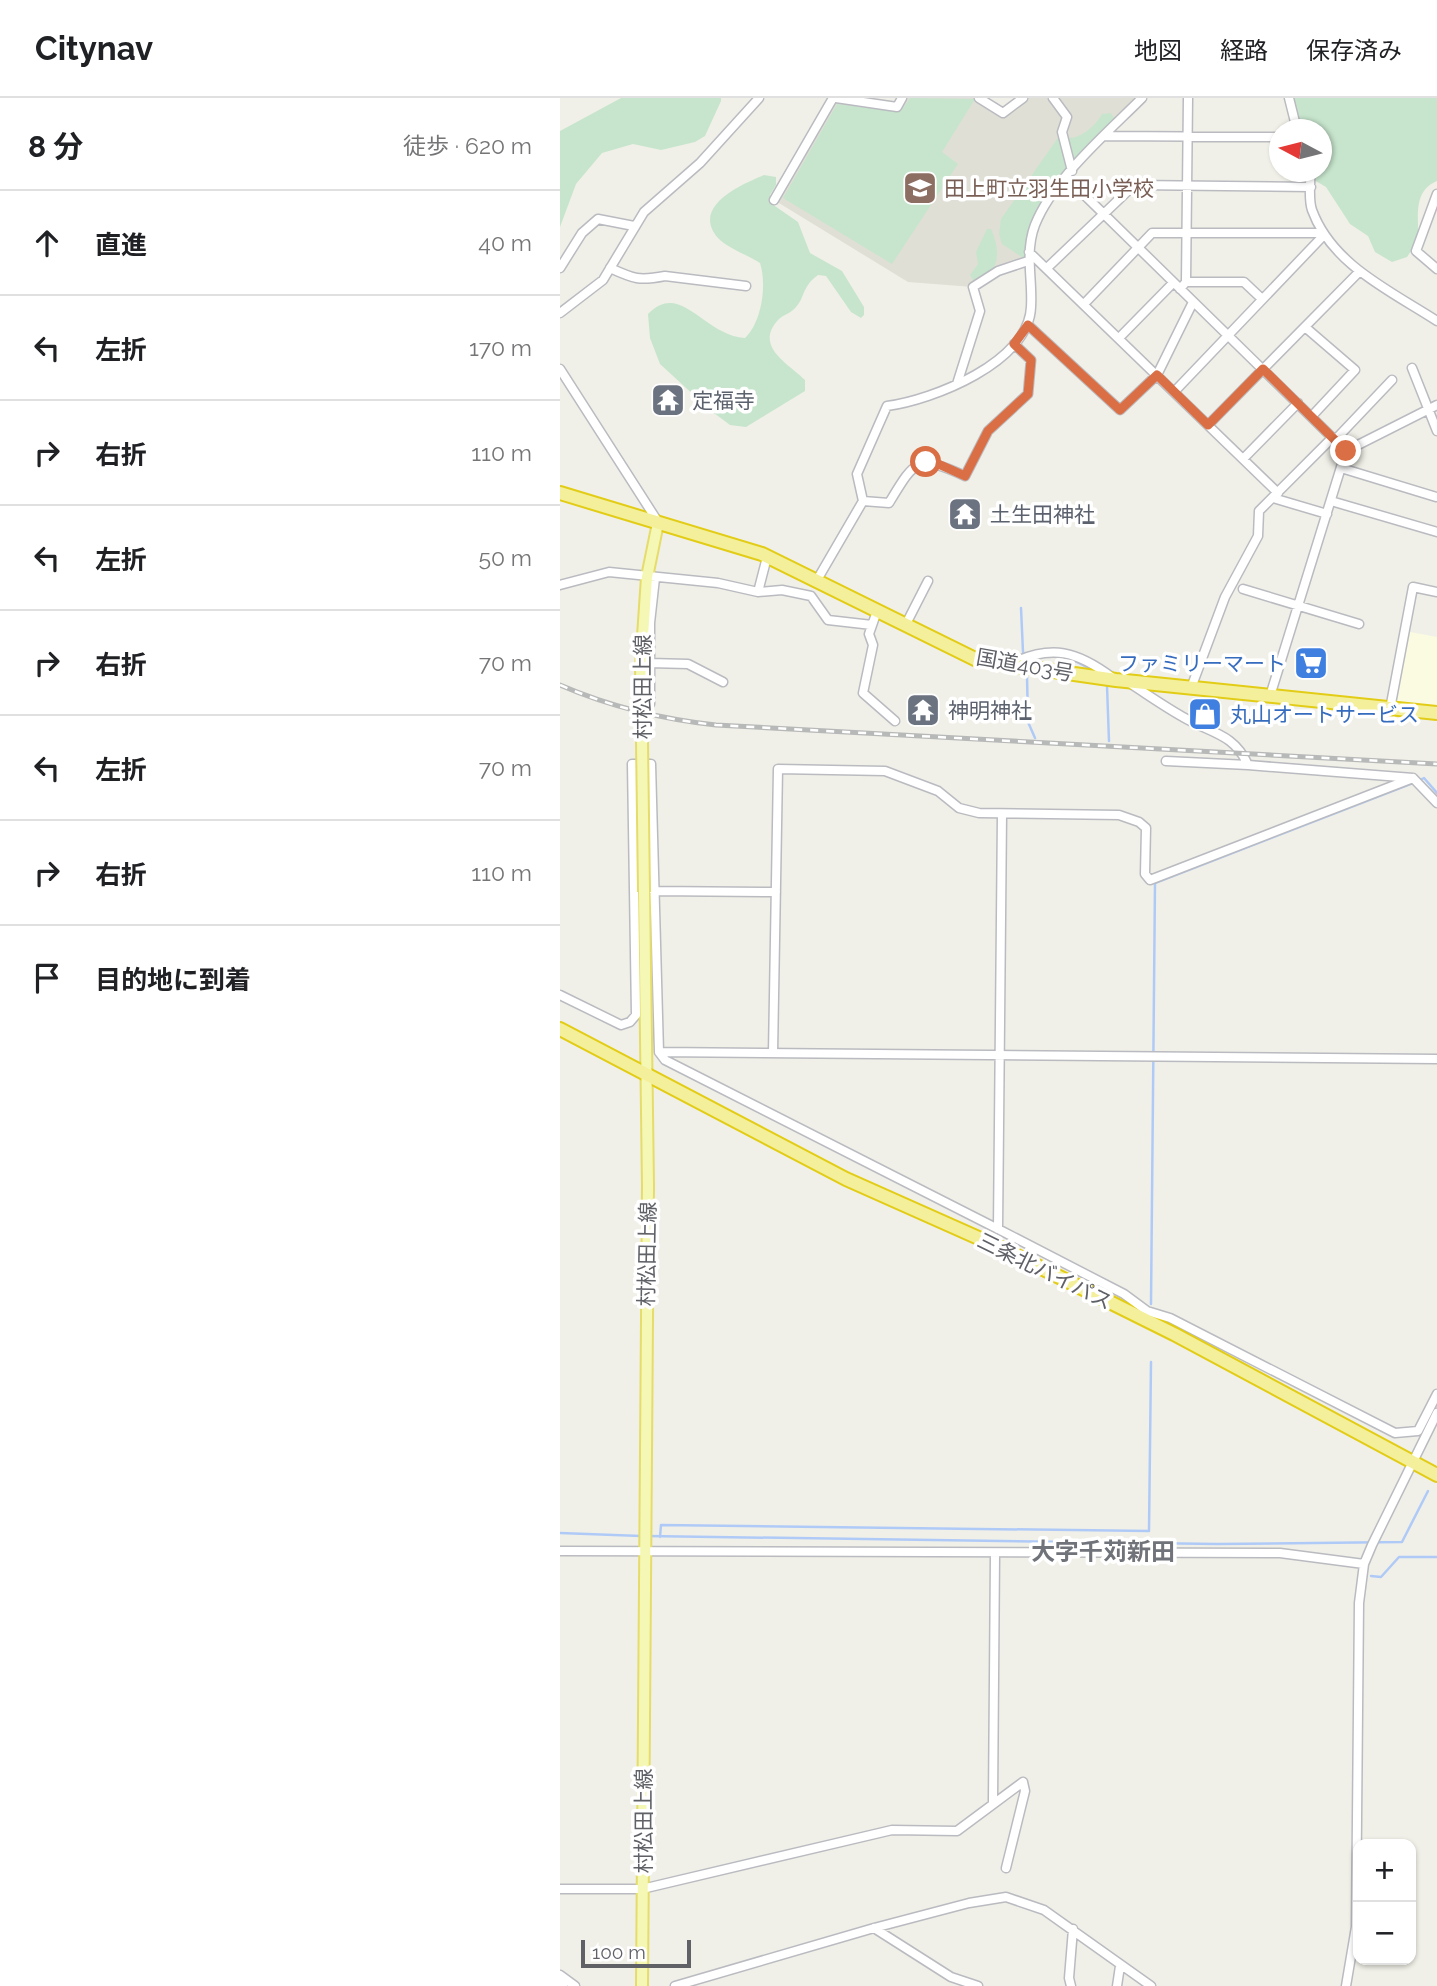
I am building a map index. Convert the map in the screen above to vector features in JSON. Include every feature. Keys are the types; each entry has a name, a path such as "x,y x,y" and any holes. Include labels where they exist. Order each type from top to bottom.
{"highway":[{"name":"国道403号","path":"560,493 767,557 817,579 977,660 1121,680 1437,713"},
{"name":"三条北バイパス","path":"560,1029 846,1179 1001,1248 1174,1334 1437,1475"}],"main road":[{"name":"村松田上線","path":"642,1986 649,891 645,665 658,523"}],"street":[{"path":"560,313 594,289 610,268 634,226 651,205 700,163 759,98"},
{"path":"774,200 835,98 897,107 902,98"},
{"path":"979,98 1003,113 1023,98"},
{"path":"1053,98 1067,117 1062,132 1069,175 1137,248 1180,284 1193,302 1346,451"},
{"path":"817,579 863,502 857,474 887,406 908,403 957,384 979,373 1014,344 1028,325 1031,307 1028,256 1038,216 1069,175 1142,98"},
{"path":"1180,284 1186,233 1188,98"},
{"path":"1289,98 1294,119"},
{"path":"1104,136 1269,137"},
{"path":"1311,182 1311,203 1323,234 1359,272 1437,321"},
{"path":"1047,268 1134,185 1311,187"},
{"path":"1437,194 1416,251 1437,268"},
{"path":"560,268 582,233 598,219 634,226"},
{"path":"1084,304 1152,233 1323,234"},
{"path":"1174,392 1323,234"},
{"path":"1028,256 1047,268 1243,459 1275,495 1327,514"},
{"path":"957,384 980,311 973,287 1028,256"},
{"path":"610,268 635,279 652,281 664,276 746,286"},
{"path":"1208,425 1359,272"},
{"path":"1119,338 1180,284 1244,282 1262,299"},
{"path":"1028,325 1120,410 1157,375 1193,302"},
{"path":"1305,327 1355,370 1312,416"},
{"path":"863,502 889,503 908,472 926,462 936,463 965,476 988,431 1028,394 1031,360 1014,344"},
{"path":"1412,368 1433,407 1437,431"},
{"path":"561,372 658,523"},
{"path":"1191,688 1225,597 1258,536 1259,511 1392,380"},
{"path":"1243,459 1298,403"},
{"path":"1270,696 1346,451 1433,407"},
{"path":"1341,468 1436,496"},
{"path":"1331,501 1437,532"},
{"path":"758,592 767,557"},
{"path":"560,585 609,572 718,583 758,592 782,590 811,596 828,620 872,625"},
{"path":"906,624 928,581"},
{"path":"1390,709 1413,587 1437,592"},
{"path":"1243,589 1359,624"},
{"path":"877,611 869,634 873,645 863,693 895,721"},
{"path":"1007,666 1031,654 1065,652 1097,666 1186,719 1223,733 1237,745 1248,765"},
{"path":"650,704 645,665 688,664 723,682"},
{"path":"1166,761 1413,778 1437,803"},
{"path":"560,995 602,1018 621,1024 631,1022 636,1015 632,764 651,764 649,891 659,1052 665,1060 998,1228 1124,1294 1147,1311 1170,1318 1395,1433 1418,1431 1437,1394"},
{"path":"774,1053 778,769 885,771 938,791 959,807 1002,814 1119,815 1139,822 1146,828 1145,874 1150,880 1413,778"},
{"path":"998,1228 1002,1055 1002,814"},
{"path":"649,891 776,892"},
{"path":"659,1052 1437,1059"},
{"path":"1346,1986 1356,1927 1359,1603 1364,1564 1437,1413"},
{"path":"560,1551 644,1547 995,1554 1280,1553 1364,1564"},
{"path":"993,1802 995,1554"},
{"path":"560,1889 642,1889 892,1830 957,1831 1018,1783 1026,1785 1006,1868"},
{"path":"675,1986 874,1928 969,1903 1006,1897 1044,1910 1151,1986"},
{"path":"874,1928 951,1977 978,1986"},
{"path":"1071,1986 1069,1978 1073,1929"},
{"path":"1117,1986 1120,1966"},
{"path":"560,1975 575,1986"}],"shaded area":[{"path":"621,98 721,98 721,101 705,136 695,142 661,150 633,144 602,153 576,184 560,227 560,131"},
{"name":"田上町立羽生田小学校","path":"833,98 896,107 902,98 979,98 1003,113 1023,98 1142,98 1104,136 1038,216 1028,261 973,287 908,282 774,200"},
{"path":"910,98 975,99 942,152 958,164 892,264 783,198 837,104 900,112"},
{"path":"1293,98 1437,98 1437,181 1421,196 1417,238 1407,257 1392,262 1375,252 1368,236 1350,224 1326,187 1317,182 1332,182 1332,119 1299,119"},
{"path":"1111,113 1115,120 1076,160 1072,158 1069,138 1088,130 1102,114"},
{"path":"1062,132 1072,171 1038,216 1028,261 1002,244 999,234 1001,219"},
{"path":"764,175 776,177 776,185 770,195 772,204 798,222 810,253 842,271 864,307 864,315 861,318 851,312 826,276 818,275 812,280 797,306 779,319 770,338 776,353 805,380 805,391 746,427 730,425 660,364 650,338 648,314 660,305 671,303 682,306 730,335 745,338 751,331 762,302 760,263 718,238 711,226 710,216 715,206 733,190"},
{"path":"987,229 991,229 994,237 996,261 989,273 973,280 970,275 978,264 976,252"},
{"path":"1405,631 1437,637 1437,713 1392,704"}],"waterway":[{"path":"1021,608 1023,652"},
{"path":"1075,661 1094,671"},
{"path":"1027,676 1028,722 1035,738"},
{"path":"1107,686 1109,741"},
{"path":"1420,780 1424,778 1437,793"},
{"path":"1151,1304 1155,883 1413,783"},
{"path":"660,1537 661,1525 1149,1531 1151,1362"},
{"path":"647,1536 1217,1544 1402,1542 1428,1491"},
{"path":"560,1533 641,1536"},
{"path":"1371,1576 1381,1577 1399,1557 1437,1557"}],"railway":[{"path":"560,685 636,711 716,725 1437,764"}],"place":[{"name":"田上町立羽生田小学校","path":"920,188"},
{"name":"定福寺","path":"668,400"},
{"name":"土生田神社","path":"965,514"},
{"name":"ファミリーマート","path":"1311,663"},
{"name":"神明神社","path":"923,710"},
{"name":"丸山オートサービス","path":"1205,714"}],"district":[{"name":"大字千苅新田","path":"1103,1551"}],"route":[{"path":"926,462 936,463 965,476 988,431 1028,394 1031,360 1014,344 1028,325 1120,410 1157,375 1208,425 1263,369 1346,451"}]}
